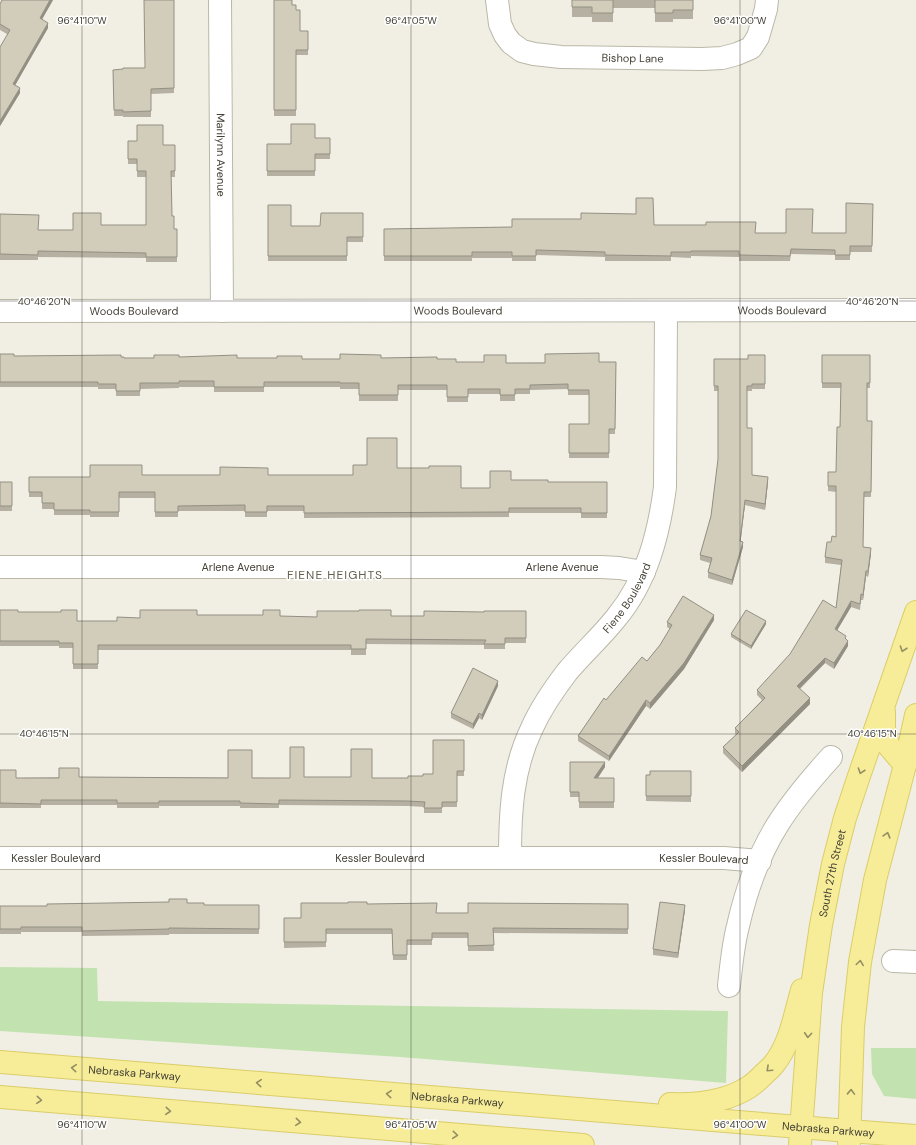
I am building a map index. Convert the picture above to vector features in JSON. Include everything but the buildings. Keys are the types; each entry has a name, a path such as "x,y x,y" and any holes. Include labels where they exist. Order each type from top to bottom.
{"main road":[{"name":"South 27th Street","path":"801,1136 811,993 818,942 833,864 845,818 916,612"},
{"path":"884,705 884,728 888,745 905,765"},
{"path":"849,1138 853,1027 860,962 875,880 905,765 916,716"},
{"path":"496,1102 674,1104 715,1101 734,1095 750,1087 774,1064 783,1050 789,1036 818,942"},
{"name":"Nebraska Parkway","path":"0,1062 496,1102 801,1136 849,1138 916,1136"},
{"path":"0,1097 584,1145"}],"street":[{"name":"Marilynn Avenue","path":"220,0 222,311"},
{"name":"Bishop Lane","path":"497,0 500,24 504,35 511,43 522,51 561,57 694,59 722,58 737,54 750,48 758,37 767,0"},
{"name":"Woods Boulevard","path":"0,311 916,310"},
{"name":"Fiene Boulevard","path":"510,858 511,808 516,772 522,751 532,728 554,690 568,672 617,618 629,601 644,572 658,530 665,487 666,311"},
{"name":"Arlene Avenue","path":"0,567 601,567 644,572"},
{"path":"730,986 738,926 747,891 760,860 777,825 787,810 831,757"},
{"name":"Kessler Boulevard","path":"0,858 724,858 760,860"},
{"path":"893,961 916,962"}],"green space":[{"path":"0,967 97,968 98,1001 728,1011 726,1083 400,1057 0,1031"},
{"path":"871,1048 916,1048 916,1099 884,1096 872,1074"}],"district":[{"name":"FIENE HEIGHTS","path":"335,575"}]}
